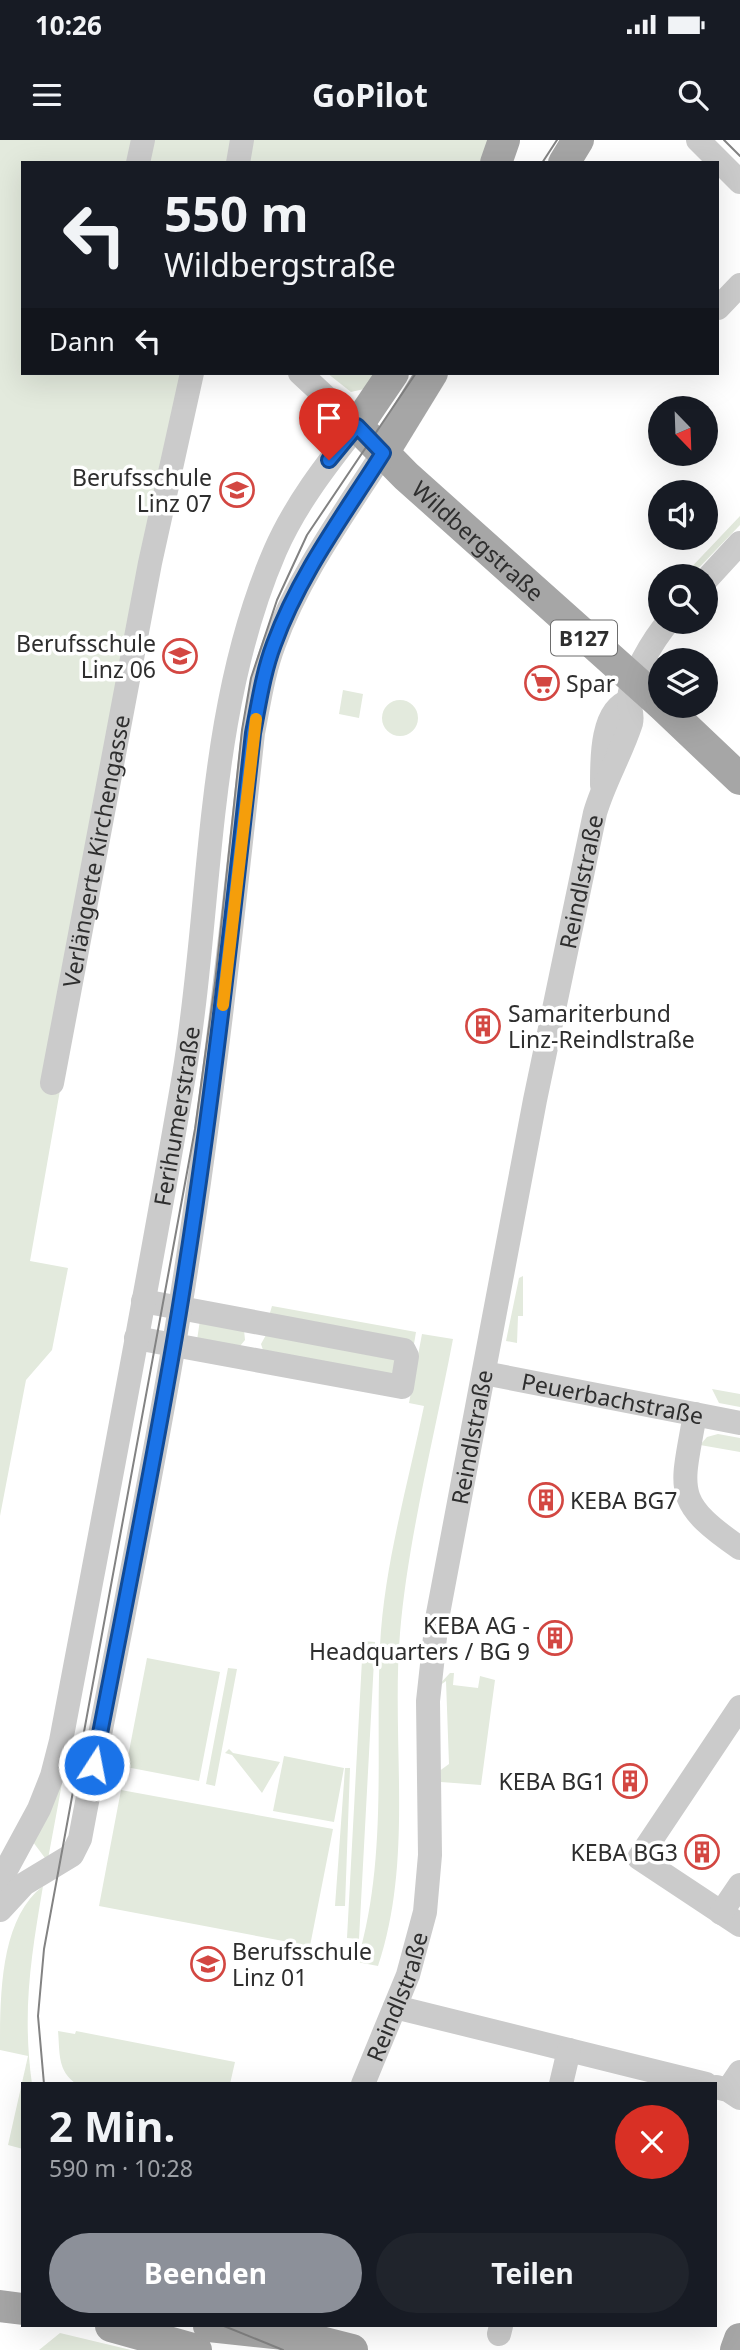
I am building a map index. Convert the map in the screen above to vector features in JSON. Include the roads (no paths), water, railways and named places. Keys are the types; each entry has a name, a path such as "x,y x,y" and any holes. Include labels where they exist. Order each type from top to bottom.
{"main road":[{"path":"497,161 504,140"},
{"path":"565,161 578,140"},
{"name":"Ferihumerstraße","path":"357,426 392,375"},
{"name":"Ferihumerstraße","path":"383,453 431,375"},
{"name":"Wildbergstraße","path":"357,426 646,698 740,779"},
{"path":"0,2306 21,2309"},
{"path":"115,2327 196,2350"},
{"path":"214,2327 258,2336 293,2335 352,2350"},
{"path":"736,2350 740,2339"}],"street":[{"path":"138,161 142,140"},
{"path":"239,161 242,140"},
{"path":"698,140 740,182"},
{"path":"719,307 740,285"},
{"name":"Verlängerte Kirchengasse","path":"52,1083 150,563 191,375"},
{"name":"Wildbergstraße","path":"302,375 357,426"},
{"name":"Ferihumerstraße","path":"0,1881 39,1809 57,1759 143,1301 197,991 226,728 242,649 276,548 307,492 357,426"},
{"name":"Ferihumerstraße","path":"0,1910 24,1884 68,1858 80,1839 180,1308 217,1059 253,733 263,681 274,644 296,594 383,453"},
{"path":"718,567 740,542"},
{"name":"Reindlstraße","path":"364,2082 396,2007 418,1944 425,1912 430,1855 428,1701 432,1656 535,1100 602,789 618,760 632,719 646,698 651,643 658,634"},
{"path":"136,1338 402,1387 406,1351 143,1301"},
{"path":"248,1358 255,1322"},
{"name":"Peuerbachstraße","path":"484,1373 740,1423"},
{"path":"695,1414 685,1475 689,1501 707,1525 740,1548"},
{"path":"740,1707 639,1858 731,1919 740,1885"},
{"path":"396,2007 709,2082"},
{"path":"561,2082 569,2050"}],"tram line":[{"path":"543,161 557,140"},
{"path":"724,140 740,156"},
{"path":"44,2082 38,2016 44,1949 195,1129 215,983 242,730 251,678 277,600 307,535 415,375"},
{"path":"226,2327 283,2350"}],"place":[{"name":"Berufsschule Linz 07","path":"237,490"},
{"name":"Berufsschule Linz 06","path":"180,656"},
{"name":"Spar","path":"542,683"},
{"name":"Samariterbund Linz-Reindlstraße","path":"483,1026"},
{"name":"KEBA BG7","path":"546,1500"},
{"name":"KEBA AG - Headquarters / BG 9","path":"555,1638"},
{"name":"KEBA BG1","path":"630,1781"},
{"name":"KEBA BG3","path":"702,1852"},
{"name":"Berufsschule Linz 01","path":"208,1964"}]}
